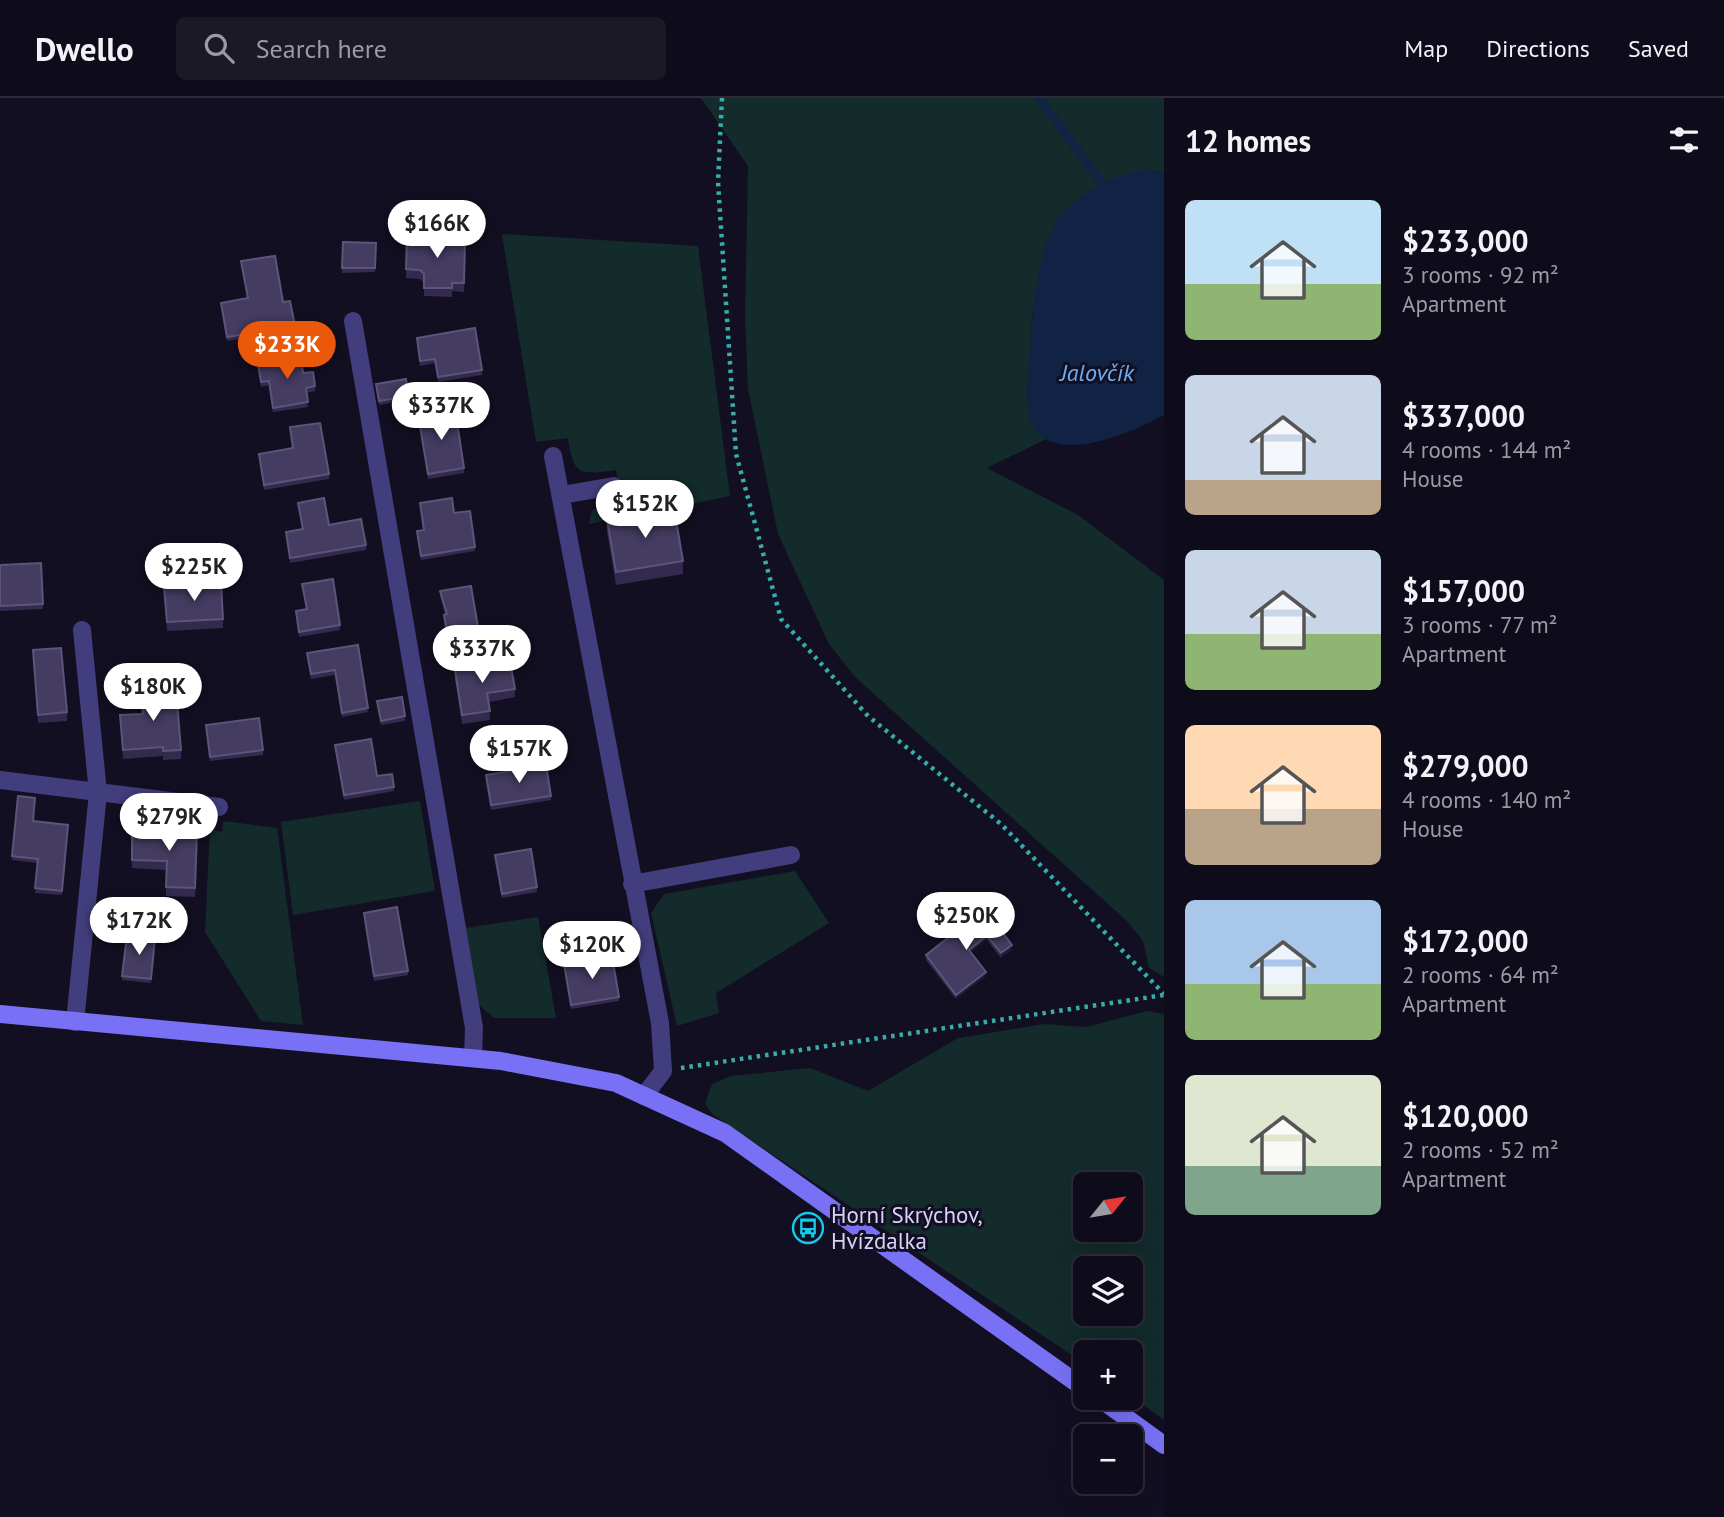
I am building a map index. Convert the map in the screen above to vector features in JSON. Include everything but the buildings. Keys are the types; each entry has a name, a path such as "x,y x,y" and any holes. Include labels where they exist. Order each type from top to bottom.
{"street":[{"path":"353,321 474,1028 472,1058"},
{"path":"554,456 660,1023 663,1071 644,1097"},
{"path":"562,495 614,486"},
{"path":"75,1022 98,793 82,630"},
{"path":"0,780 219,807"},
{"path":"632,884 790,855"},
{"path":"0,1014 472,1058 615,1083 725,1133 1073,1380"},
{"path":"1115,1410 1164,1445"}],"path":[{"path":"722,98 718,182 736,454 781,619 867,716 1001,824 1164,994"},
{"path":"663,1071 1164,994"}],"green space":[{"path":"701,98 1164,98 1164,173 1146,169 1102,183 1044,252 1032,318 1031,358 1034,425 1046,439 987,468 1078,515 1164,580 1164,977 1149,968 1143,941 1127,921 855,677 829,644 778,534 748,389 745,317 748,166"},
{"path":"502,234 698,246 730,496 589,524 592,510 621,498 616,470 587,472 576,467 568,438 536,442"},
{"path":"420,801 435,891 293,915 281,822"},
{"path":"223,821 277,828 303,1025 261,1021 205,932 210,829 222,832"},
{"path":"795,871 829,923 716,993 719,1013 677,1026 651,913 664,894"},
{"path":"538,917 556,1018 494,1018 480,1006 477,997 465,928"},
{"path":"1147,1011 1164,1014 1164,1420 1143,1405 1143,1340 1073,1340 1073,1356 712,1114 705,1103 712,1084 731,1076 810,1068 868,1091 958,1038 1044,1024 1086,1027"}],"water":[{"name":"Jalovčík","path":"1146,169 1164,173 1164,415 1116,437 1076,445 1059,444 1044,438 1033,425 1027,405 1034,308 1039,271 1049,235 1066,209 1084,194 1103,183"}],"waterway":[{"path":"1039,98 1102,183"}],"place":[{"name":"Horní Skrýchov, Hvízdalka","path":"808,1228"}]}
